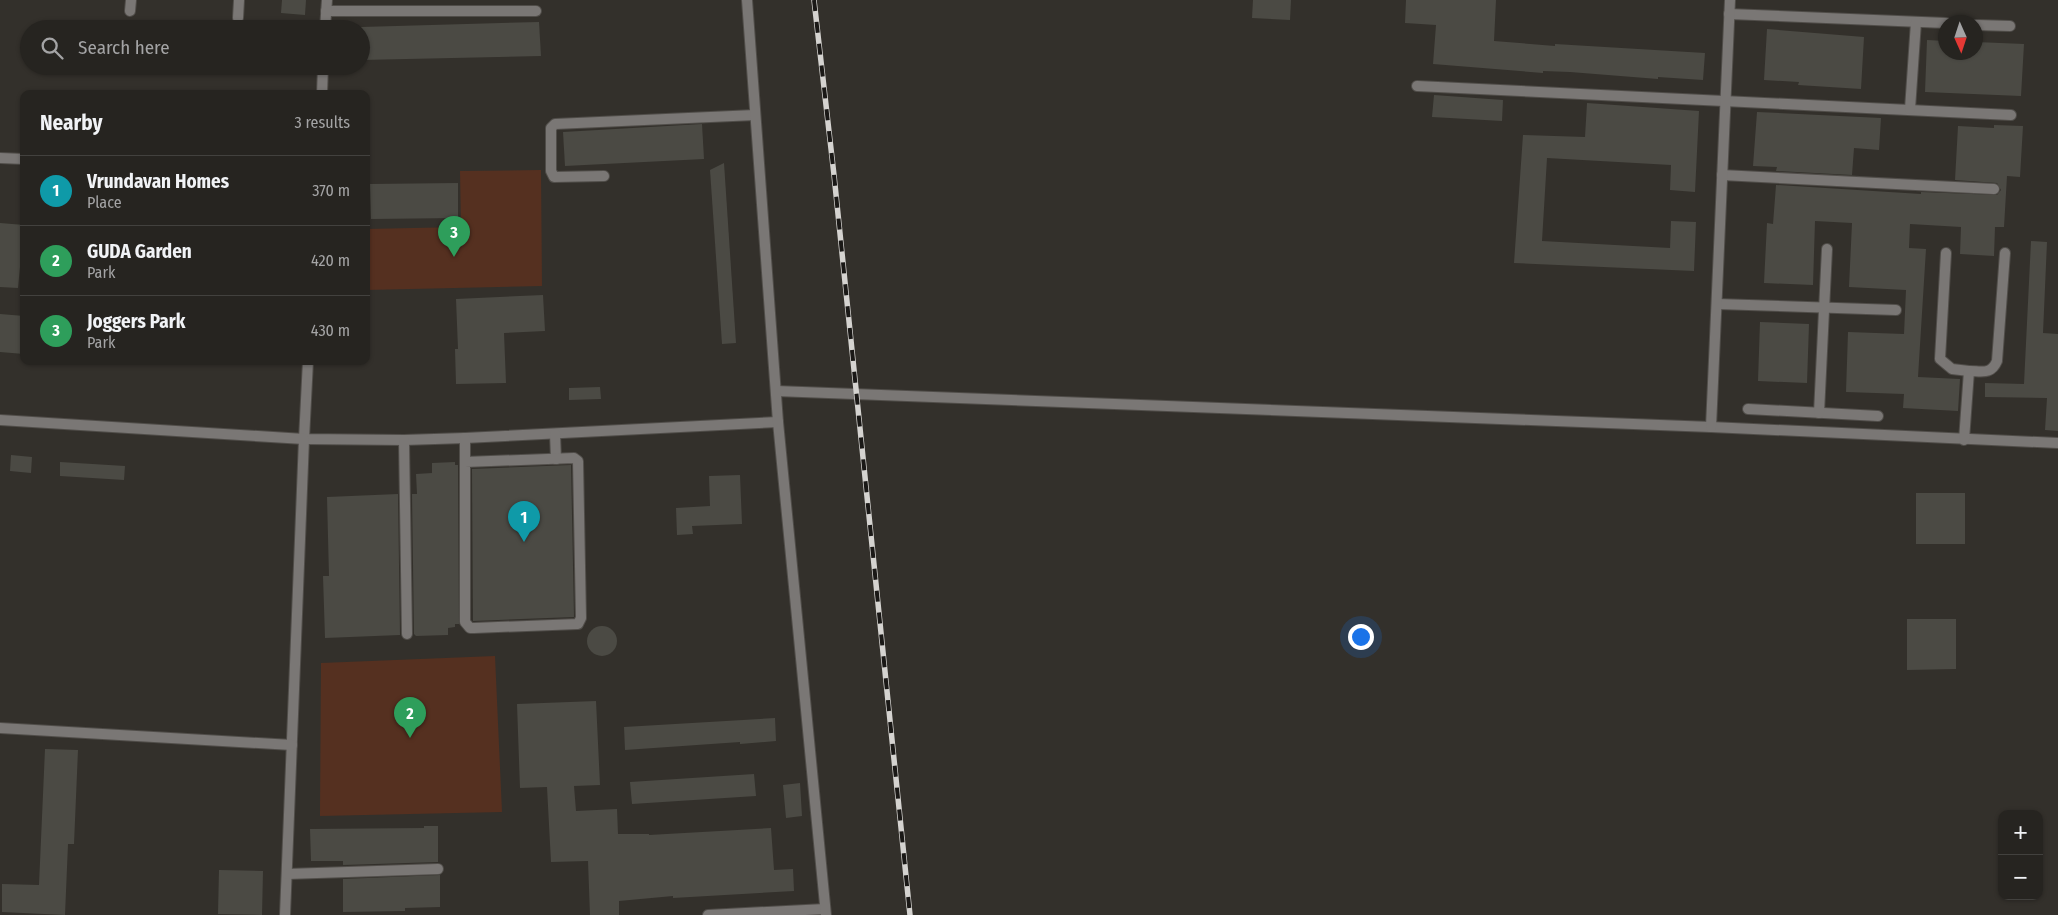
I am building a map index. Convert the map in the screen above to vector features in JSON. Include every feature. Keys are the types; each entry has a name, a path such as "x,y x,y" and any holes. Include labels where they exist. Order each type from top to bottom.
{"street":[{"path":"238,18 239,0"},
{"path":"326,20 327,0"},
{"path":"708,915 825,912 778,422 747,0"},
{"path":"1711,427 1730,0"},
{"path":"326,11 536,11"},
{"path":"1729,14 1938,23"},
{"path":"1910,109 1916,22"},
{"path":"1983,25 2010,26"},
{"path":"322,90 323,75"},
{"path":"1418,86 2011,115"},
{"path":"604,176 554,177 551,172 550,128 555,124 755,115"},
{"path":"0,158 20,158"},
{"path":"1722,175 1994,189"},
{"path":"1819,413 1827,249"},
{"path":"1946,252 1940,359 1952,370 1987,372 1994,368 1998,361 2006,253"},
{"path":"1717,304 1896,310"},
{"path":"285,915 308,365"},
{"path":"1964,440 1968,371"},
{"path":"776,391 1711,427 2058,444"},
{"path":"1748,409 1878,416"},
{"path":"0,420 304,439 404,440 778,422"},
{"path":"555,434 556,459"},
{"path":"465,438 465,462 466,622 468,626 474,628 573,626 578,624 581,618 580,465 578,461 574,458 465,462"},
{"path":"404,440 407,634"},
{"path":"0,728 292,745"},
{"path":"287,874 438,869"}],"shaded area":[{"path":"541,170 542,286 370,290 370,229 461,227 460,171"},
{"path":"495,656 502,812 320,816 321,663"}],"building":[{"path":"282,0 306,0 305,15 281,13"},
{"path":"1253,0 1291,0 1290,20 1252,18"},
{"path":"1406,0 1496,0 1494,41 1555,46 1555,44 1705,53 1703,80 1658,77 1658,79 1570,72 1543,71 1543,73 1433,64 1436,25 1405,23"},
{"path":"539,22 541,56 370,60 370,27"},
{"path":"1767,29 1864,37 1861,89 1798,85 1799,82 1764,80"},
{"path":"1927,40 1938,41 1938,60 1983,60 1983,42 2024,44 2021,96 1925,92"},
{"path":"1434,95 1503,100 1502,121 1432,117"},
{"path":"1587,103 1699,111 1695,192 1670,190 1671,165 1547,158 1542,241 1670,248 1671,221 1696,222 1694,271 1514,263 1523,135 1585,137"},
{"path":"1757,112 1881,118 1879,150 1854,148 1852,175 1776,171 1777,167 1753,166"},
{"path":"702,124 704,159 565,166 563,132"},
{"path":"1994,125 2023,126 2020,177 2007,176 2004,227 1995,227 1994,256 1960,254 1961,227 1910,224 1909,248 1926,249 1918,377 1960,379 1958,411 1903,408 1904,394 1846,392 1848,332 1904,334 1906,290 1849,287 1852,223 1815,221 1813,285 1764,283 1767,223 1773,224 1776,185 1921,194 1921,192 1997,195 2001,190 1997,183 1955,180 1958,126 1994,128"},
{"path":"724,163 736,343 722,344 710,170"},
{"path":"458,183 458,218 371,219 370,184"},
{"path":"0,223 20,225 18,288 0,287"},
{"path":"2031,241 2047,242 2043,333 2058,334 2058,431 2045,430 2047,398 1985,397 1985,383 2024,384"},
{"path":"543,295 545,331 504,333 506,383 456,384 455,349 458,349 456,299"},
{"path":"0,314 20,316 20,354 0,352"},
{"path":"1760,322 1809,324 1807,383 1758,381"},
{"path":"600,387 601,399 569,400 569,388"},
{"path":"11,455 32,457 31,473 10,471"},
{"path":"60,462 125,466 124,480 60,476"},
{"path":"455,462 455,465 458,465 459,624 448,628 448,635 416,636 414,634 412,494 417,494 416,474 432,473 432,463"},
{"path":"571,465 574,617 473,621 472,469"},
{"path":"740,475 742,524 692,526 693,534 677,535 676,508 710,506 709,476"},
{"path":"1916,493 1965,493 1965,544 1916,544"},
{"path":"398,494 400,635 325,638 323,576 329,576 327,497"},
{"path":"1907,619 1956,619 1956,669 1907,670"},
{"path":"602,626 612,631 617,641 612,651 602,656 592,651 587,641 592,631"},
{"path":"596,701 600,785 574,786 576,811 617,809 618,834 649,835 771,828 774,870 793,869 794,891 673,898 673,896 619,901 619,915 590,915 588,861 551,862 547,787 520,788 517,704"},
{"path":"775,718 776,741 625,750 624,727"},
{"path":"45,749 78,750 74,844 68,844 65,915 2,912 2,884 39,885"},
{"path":"754,774 756,796 632,804 630,782"},
{"path":"800,783 802,816 786,818 783,785"},
{"path":"424,826 438,826 438,862 343,865 343,861 311,861 310,829 424,828"},
{"path":"219,870 263,871 262,915 218,914"},
{"path":"440,875 440,907 405,908 405,911 343,912 343,879"}],"railway":[{"path":"814,0 834,175 910,915"}],"place":[{"name":"Joggers Park","path":"454,257"},
{"name":"Vrundavan Homes","path":"524,542"},
{"name":"GUDA Garden","path":"410,738"}]}
